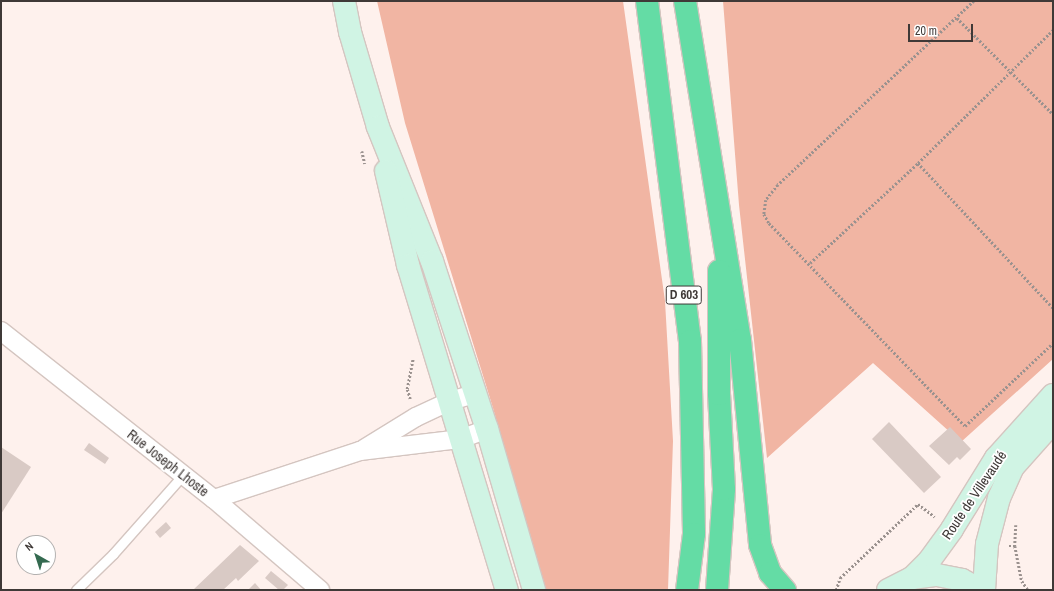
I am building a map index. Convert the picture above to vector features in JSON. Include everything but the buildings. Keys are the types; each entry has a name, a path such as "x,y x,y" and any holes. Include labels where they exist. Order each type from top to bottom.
{"highway":[{"path":"640,1 651,42"},
{"name":"D 603","path":"647,1 690,341 694,534 687,590"},
{"name":"D 603","path":"686,1 718,194 719,394 724,489 717,590"},
{"path":"718,194 740,340 760,545 770,573 785,590"}],"main road":[{"path":"344,1 350,32 378,127 398,228 507,590"},
{"path":"378,127 432,261 487,429 534,590"},
{"name":"Route de Villevaudé","path":"912,578 929,561 952,529 996,458 1053,395"},
{"name":"Route de Villevaudé","path":"984,590 987,544 999,498 1013,467 1044,435"},
{"path":"888,590 912,578 937,575 962,580 981,590"}],"street":[{"name":"Rue Joseph Lhoste","path":"1,331 214,499 360,451"},
{"path":"360,451 416,418 450,401 475,394"},
{"path":"360,451 461,439 487,429"},
{"path":"214,499 320,590"}],"lane":[{"path":"76,590 113,554 183,475"}],"path":[{"path":"974,1 778,185 766,200 764,214 769,224 810,263 965,426 1053,343"},
{"path":"957,18 1012,71 1053,114"},
{"path":"810,263 918,163 1053,30"},
{"path":"918,163 1053,308"},
{"path":"836,590 840,578 918,504 937,519"},
{"path":"1016,523 1015,546 1022,581 1028,590"}],"shaded area":[{"path":"377,1 623,1 665,301 673,441 668,590 545,590 493,408 405,123"},
{"path":"723,1 1053,1 1053,359 961,442 873,363 767,458 739,205"}]}
